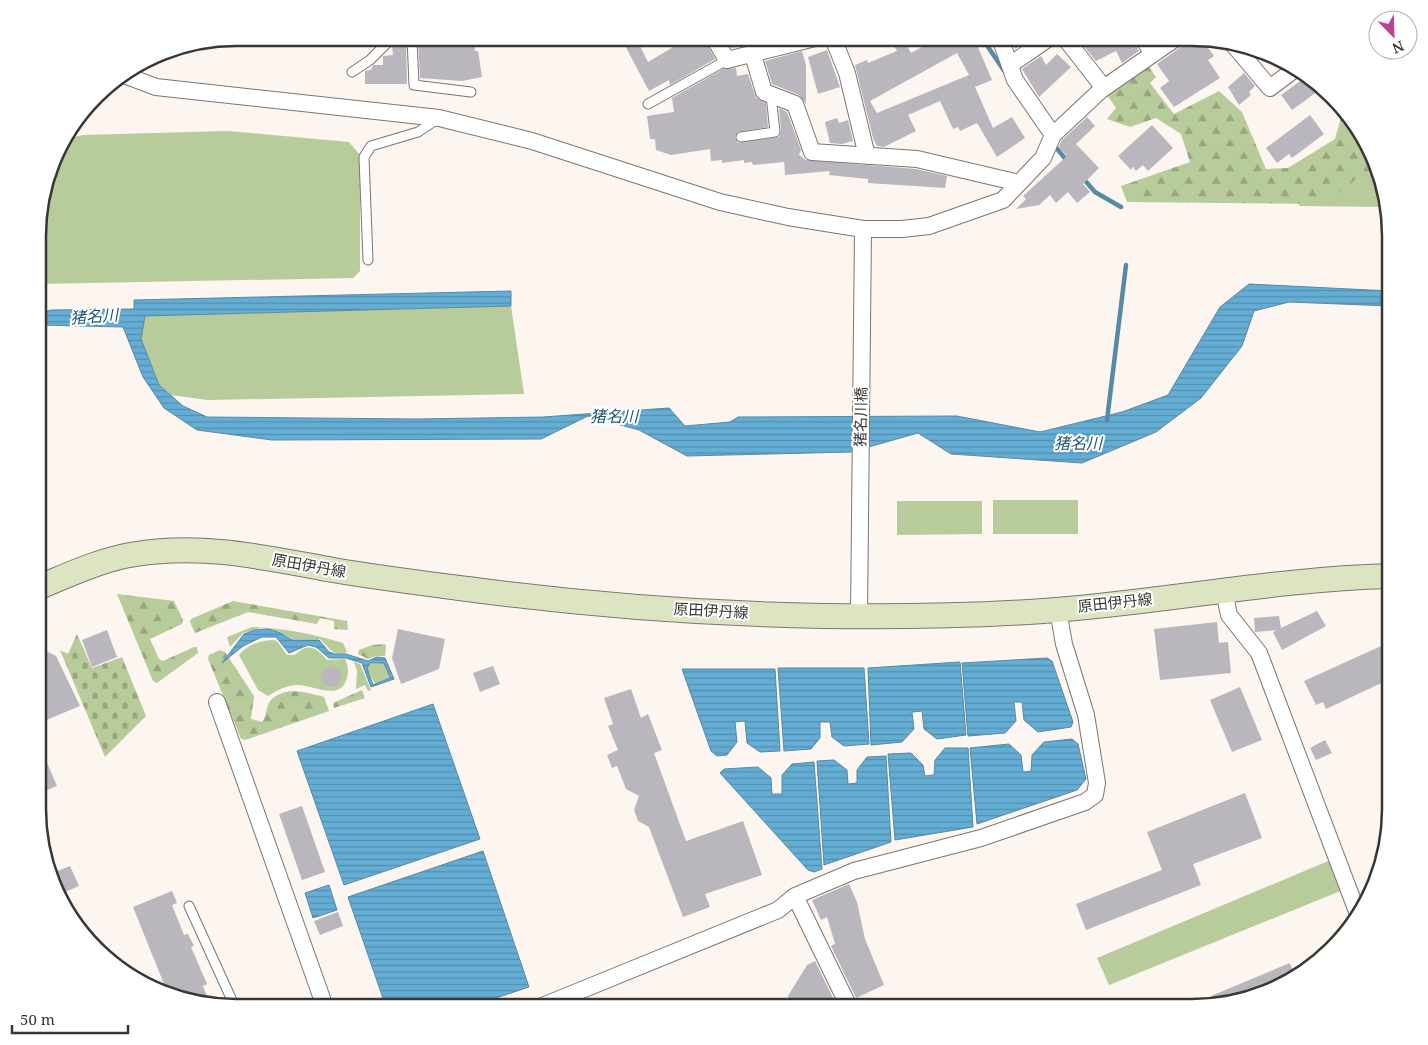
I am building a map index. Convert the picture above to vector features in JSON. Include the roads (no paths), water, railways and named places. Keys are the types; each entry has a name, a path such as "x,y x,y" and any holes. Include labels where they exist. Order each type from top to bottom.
{"street":[{"path":"718,46 726,60 786,46"},
{"path":"836,46 847,73 867,156"},
{"path":"1003,46 1015,80 1053,136"},
{"path":"1010,65 1037,46"},
{"path":"1071,46 1104,88"},
{"path":"1148,46 1153,54"},
{"path":"131,78 156,88 439,118 532,141 720,202 788,217 863,228 929,226 1003,200 1043,158 1053,136 1104,88 1164,46"},
{"path":"1239,53 1270,88 1289,74"},
{"path":"754,55 764,92 795,104 812,152 917,159 1019,183"},
{"name":"猪名川橋","path":"859,616 863,228"},
{"name":"原田伊丹線","path":"46,584 118,557 146,552 196,550 224,551 380,578 492,592 665,609 772,615 944,616 1058,610 1300,581 1382,576"},
{"path":"1224,591 1229,615 1259,654 1355,906"},
{"path":"560,999 778,910 795,896 854,871 981,838 1085,802 1095,795 1097,783 1086,715 1064,644 1058,610"},
{"path":"217,702 322,999"},
{"path":"795,896 844,999"}],"lane":[{"path":"352,72 370,60 384,46"},
{"path":"412,46 414,85 471,92"},
{"path":"648,104 726,60"},
{"path":"741,137 775,132 771,94"},
{"path":"368,260 364,157 370,146 418,132 439,118"},
{"path":"189,906 231,999"},
{"path":"200,954 209,950"}],"water":[{"name":"猪名川","path":"1249,284 1382,291 1382,306 1289,302 1254,311 1242,346 1201,398 1156,432 1082,463 951,454 918,433 851,452 687,456 639,430 588,416 541,439 272,440 197,430 164,408 143,377 123,327 46,325 46,311 134,309 134,300 511,291 511,306 145,316 141,339 159,385 183,406 207,417 417,419 543,417 669,408 685,426 730,422 738,417 957,416 1040,432 1122,412 1168,395 1220,307"},
{"path":"268,629 281,633 292,640 319,640 329,652 335,654 346,654 368,661 377,657 385,658 394,679 371,687 362,663 346,658 329,658 316,647 308,645 289,653 276,637 262,637 243,646 222,663 244,634 255,630","holes":["370,663 384,663 390,678 373,685 367,668"]},
{"path":"1047,658 1052,661 1073,722 1071,727 1038,732 1024,720 1022,702 1014,702 1016,721 1005,733 968,736 962,663"},
{"path":"960,662 966,735 937,739 924,729 922,711 912,712 914,729 902,742 871,745 868,668"},
{"path":"778,668 864,668 869,744 844,746 832,737 830,722 820,722 820,738 811,749 784,751"},
{"path":"682,669 775,669 780,751 760,752 747,743 745,721 735,722 737,742 727,755 717,756 711,751"},
{"path":"433,704 480,839 344,885 297,751"},
{"path":"1072,739 1078,744 1086,779 1077,790 977,824 970,748 1009,744 1021,755 1023,772 1031,771 1032,755 1044,742"},
{"path":"945,748 968,748 973,827 895,840 888,754 911,753 923,765 925,776 934,775 935,760"},
{"path":"886,756 891,842 824,865 817,761 834,760 847,770 848,784 857,783 857,770 867,757"},
{"path":"814,762 822,869 814,872 808,870 720,773 724,769 758,767 771,778 772,794 782,794 782,775 792,764"},
{"path":"483,851 529,987 493,999 383,999 348,897"},
{"path":"329,885 337,910 313,918 305,893"}],"waterway":[{"path":"987,46 1005,72"},
{"path":"1054,145 1068,162"},
{"path":"1082,177 1095,192 1121,207"},
{"path":"1107,420 1126,265"}]}
